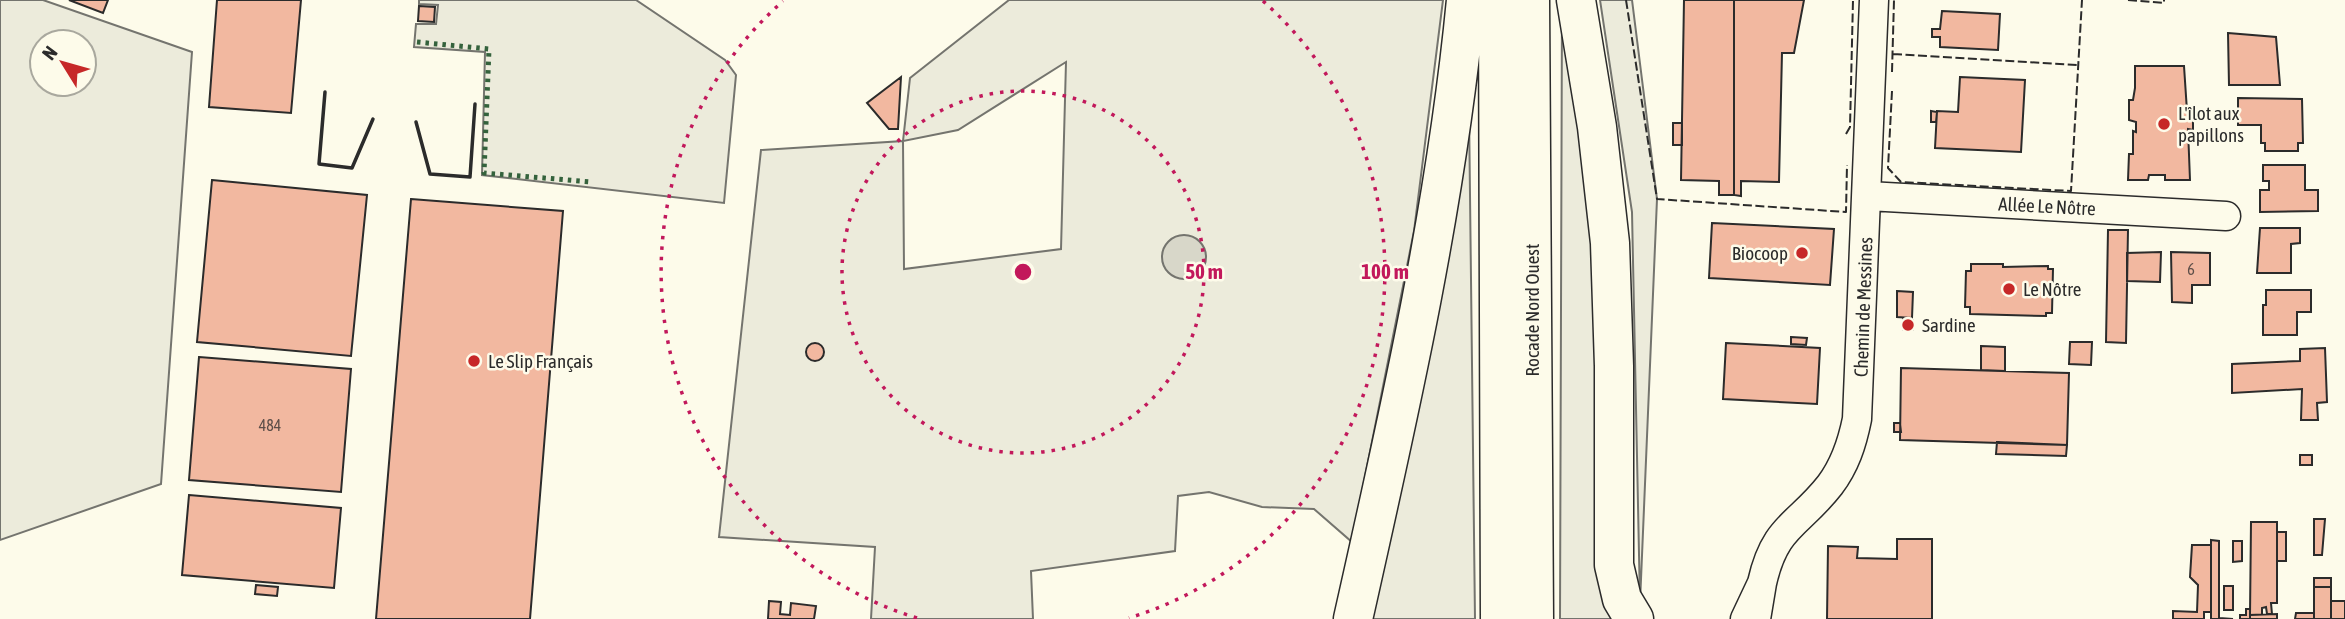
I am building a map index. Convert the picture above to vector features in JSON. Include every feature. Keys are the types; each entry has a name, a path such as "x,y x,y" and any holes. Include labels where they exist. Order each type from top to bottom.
{"highway":[{"path":"1353,619 1429,265 1452,118 1466,0"},
{"name":"Rocade Nord Ouest","path":"1498,0 1517,562 1534,619"},
{"name":"Rocade Nord Ouest","path":"1500,619 1517,562 1530,0"},
{"path":"1576,0 1597,127 1610,243 1614,366 1614,565 1622,598 1634,619"}],"street":[{"name":"Chemin de Messines","path":"1745,619 1762,583 1775,543 1830,485 1845,460 1854,435 1860,395 1874,0"},
{"name":"Allée Le Nôtre","path":"1868,196 2226,216"},
{"name":"Chemin de Messines","path":"1756,619 1762,583"}],"shaded area":[{"path":"0,0 43,0 192,52 161,484 0,540"},
{"path":"419,0 636,0 725,60 736,75 724,203 482,175 485,52 414,47 416,24 436,24 438,5 419,4"},
{"path":"1009,0 1443,0 1414,231 1352,542 1314,509 1262,507 1209,492 1178,496 1175,551 1031,571 1033,619 871,619 875,547 719,537 761,150 903,141 910,78","holes":["1066,62 1061,249 904,269 903,141 958,130"]},
{"path":"1562,0 1591,187 1618,619 1560,619"},
{"path":"1600,0 1632,0 1657,199 1640,603 1632,212"},
{"path":"1469,109 1475,619 1369,619"},
{"path":"1184,235 1200,241 1206,257 1200,273 1184,279 1168,273 1162,257 1168,241"}],"building":[{"path":"69,0 108,0 103,13"},
{"path":"217,0 301,0 291,113 209,107"},
{"path":"1684,0 1734,0 1734,195 1719,195 1719,181 1681,180"},
{"path":"1734,0 1804,0 1794,53 1782,53 1779,182 1741,181 1741,196 1734,195"},
{"path":"419,6 435,7 434,22 418,21"},
{"path":"1942,11 2000,14 1998,50 1940,47 1940,37 1932,37 1932,29 1940,29"},
{"path":"2228,33 2276,37 2280,85 2229,85"},
{"name":"L'îlot aux papillons","path":"2135,66 2184,66 2187,111 2193,110 2193,130 2188,129 2190,180 2165,180 2165,175 2149,175 2148,180 2128,180 2129,154 2133,154 2133,131 2136,132 2136,122 2129,120 2129,100 2133,100 2135,88"},
{"path":"901,77 898,129 889,129 867,103"},
{"path":"1960,77 2025,80 2021,152 1935,148 1937,111 1958,112"},
{"path":"2238,98 2302,99 2303,143 2298,143 2298,151 2265,151 2265,143 2261,143 2261,125 2238,125"},
{"path":"1931,111 1937,112 1936,122 1931,122"},
{"path":"1673,123 1682,123 1682,145 1673,145"},
{"path":"2263,165 2305,165 2305,190 2318,190 2318,211 2260,212 2260,190 2269,190 2269,181 2263,181"},
{"path":"212,180 367,195 351,356 197,342"},
{"name":"Le Slip Français","path":"411,199 563,211 530,619 376,619"},
{"path":"1712,223 1834,229 1830,285 1709,278"},
{"path":"2260,228 2300,228 2300,243 2291,244 2291,273 2257,273"},
{"path":"2108,230 2128,230 2126,343 2106,342"},
{"path":"2161,252 2160,282 2127,281 2127,253"},
{"path":"2171,252 2210,253 2210,285 2192,285 2192,303 2172,302"},
{"name":"Le Nôtre","path":"1971,264 2003,264 2003,267 2048,266 2048,269 2053,269 2052,313 2046,313 2046,316 1970,314 1970,307 1965,307 1966,271 1971,271"},
{"path":"2266,290 2311,290 2311,312 2297,312 2297,335 2263,335"},
{"path":"1897,291 1913,292 1912,318 1897,317"},
{"name":"Sardine","path":"1903,319 1913,320 1913,330 1903,330"},
{"path":"1791,337 1807,338 1806,345 1791,344"},
{"path":"2070,342 2092,342 2091,365 2069,364"},
{"path":"815,343 821,346 824,352 821,358 815,361 809,358 806,352 809,346"},
{"path":"1726,343 1820,348 1817,404 1723,399"},
{"path":"1981,346 2005,347 2005,371 1981,370"},
{"path":"2325,348 2327,402 2317,403 2318,420 2301,420 2302,389 2232,393 2232,364 2300,361 2300,349"},
{"path":"199,357 351,369 341,492 189,480"},
{"path":"1901,368 2069,373 2067,445 1900,440"},
{"path":"1894,423 1900,423 1901,432 1894,432"},
{"path":"1997,442 2067,445 2066,456 1996,454"},
{"path":"2300,455 2312,455 2312,465 2300,465"},
{"path":"189,495 341,508 334,588 182,575"},
{"path":"2314,519 2325,519 2322,555 2314,555"},
{"path":"2251,522 2277,522 2277,603 2271,603 2272,614 2267,614 2266,607 2262,608 2262,615 2250,615"},
{"path":"2277,532 2286,532 2286,561 2277,561"},
{"path":"1897,539 1932,539 1932,619 1827,619 1828,546 1858,547 1857,558 1897,559"},
{"path":"2211,540 2219,541 2219,618 2233,619 2211,619"},
{"path":"2233,541 2242,541 2242,561 2233,562"},
{"path":"2192,545 2211,545 2211,612 2204,612 2204,619 2173,619 2173,611 2197,612 2198,585 2190,577"},
{"path":"2314,578 2331,578 2331,587 2314,587"},
{"path":"256,585 278,587 277,596 255,594"},
{"path":"2224,586 2233,586 2233,610 2224,610"},
{"path":"2314,587 2331,587 2331,619 2314,619"},
{"path":"769,601 781,602 780,614 790,615 791,603 816,606 814,619 768,619"},
{"path":"2331,601 2345,601 2345,619 2331,619"},
{"path":"2246,609 2250,609 2250,619 2240,619 2240,615 2246,615"},
{"path":"2296,613 2314,613 2314,619 2295,619"},
{"path":"2277,614 2277,619 2250,619 2250,615"}],"hedge":[{"path":"417,42 489,49 484,173 592,182"}],"fence":[{"path":"1626,0 1657,199 1846,212 1847,165"},
{"path":"1846,134 1850,127 1853,0"},
{"path":"1892,72 1894,0"},
{"path":"1892,91 1888,168 1901,182 2071,191 2082,0"},
{"path":"2128,0 2164,3 2164,0"},
{"path":"1893,54 2077,65"}],"wall":[{"path":"325,92 319,164 352,168 373,119"},
{"path":"416,122 430,174 470,177 475,104"}],"place":[{"name":"L'îlot aux papillons","path":"2164,124"},
{"name":"Biocoop","path":"1802,253"},
{"name":"Le Nôtre","path":"2009,289"},
{"name":"Sardine","path":"1908,325"},
{"name":"Le Slip Français","path":"474,361"}]}
